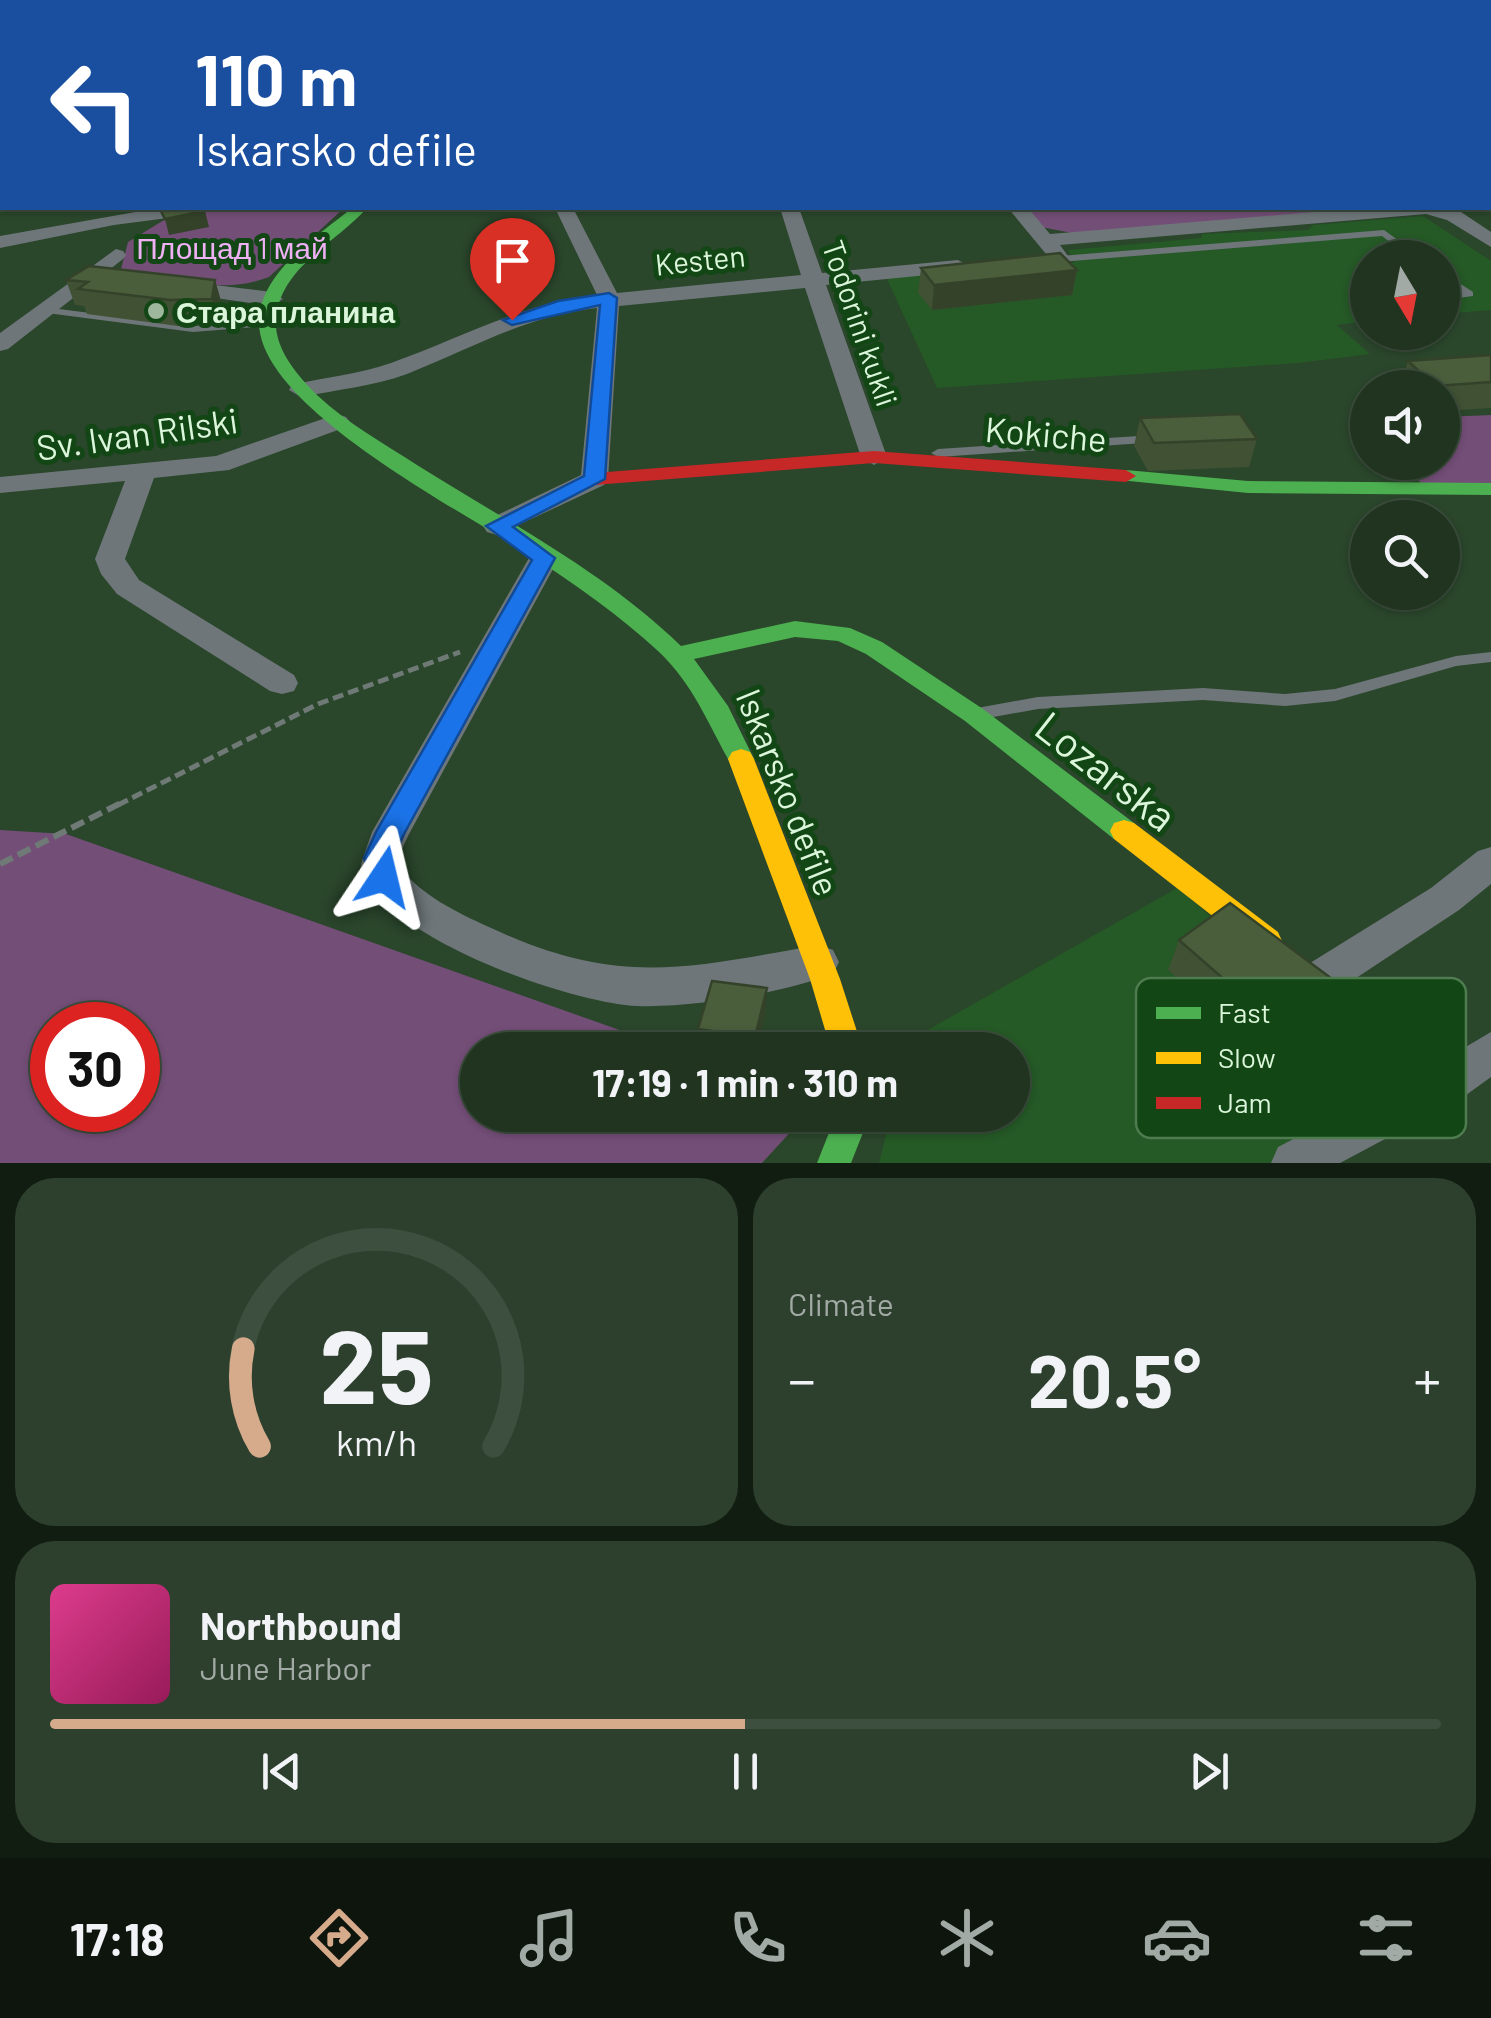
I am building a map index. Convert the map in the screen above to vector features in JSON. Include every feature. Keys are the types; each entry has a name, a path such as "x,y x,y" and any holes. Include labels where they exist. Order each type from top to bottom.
{"main road":[{"path":"268,323 272,299 296,268 358,210"},
{"name":"Iskarsko defile","path":"268,323 278,355 301,390 337,422 630,614 680,654 707,684 726,719 842,1032"},
{"name":"Kokiche","path":"594,479 874,457 1248,486 1491,489"},
{"name":"Lozarska","path":"680,654 768,633 820,630 874,648 974,715 1313,978"},
{"path":"834,1163 846,1132"}],"street":[{"path":"0,344 43,310 108,278 122,233 114,219 95,210"},
{"path":"0,242 168,210"},
{"path":"497,526 594,479 609,298 565,210"},
{"name":"Todorini kukli","path":"791,210 874,457"},
{"path":"1020,210 1053,249"},
{"path":"1022,262 1053,249 1407,210"},
{"path":"1432,210 1454,216 1491,240"},
{"name":"Kesten","path":"301,390 395,370 535,312 609,298 985,264"},
{"path":"163,285 272,299"},
{"name":"Sv. Ivan Rilski","path":"0,486 220,464 337,422"},
{"path":"142,473 110,560 116,574 128,587 282,683"},
{"path":"544,558 390,832 378,858 384,877 441,924 532,964 598,984 674,986 819,962"},
{"path":"1302,969 1445,899 1491,862"},
{"path":"1466,1069 1491,1052"},
{"path":"1294,1163 1341,1138"}],"lane":[{"path":"1053,249 1384,232 1394,240"},
{"path":"43,310 193,329 268,323"},
{"path":"874,457 1175,438"},
{"path":"974,715 1038,703 1202,694 1286,700 1335,696 1456,661 1491,657"}],"path":[{"path":"0,864 318,704 497,638"}],"shaded area":[{"path":"1423,216 1459,240 1350,240 1350,323 1337,325 1350,336 1350,350 1365,350 1370,354 1298,363 937,388 886,277 1075,262 1068,250 1201,238 1202,234 1308,230 1313,225"},
{"path":"1460,240 1491,261 1491,310 1460,313"},
{"path":"1177,888 1285,978 1136,978 1136,1138 1322,1138 1273,1163 879,1163 887,1132 1030,1132 1030,1032 924,1032"}],"green space":[{"name":"Площад 1 май","path":"209,210 342,210 269,277 214,285 120,273 128,242 169,217"},
{"path":"1023,210 1351,210 1072,233 1036,226"},
{"path":"1491,415 1491,485 1422,485 1419,480 1460,480 1460,416"},
{"path":"0,830 66,834 625,1032 460,1032 460,1132 790,1132 762,1163 0,1163"}],"building":[{"path":"160,210 205,211 165,219"},
{"path":"1060,253 1077,270 934,285 921,268"},
{"path":"89,266 215,280 212,299 170,300 78,289 88,282 66,280"},
{"path":"1491,355 1491,382 1460,384 1460,370 1418,370 1408,361"},
{"path":"1240,414 1257,439 1154,443 1140,418"},
{"path":"1230,903 1331,978 1223,978 1179,940"},
{"path":"712,981 767,988 756,1032 698,1029"}],"traffic: fast":[{"path":"358,210 305,255 272,299 268,316 270,340 287,373 347,429 543,554 639,622 680,659 701,685 741,759"},
{"path":"1126,476 1248,487 1491,489"},
{"path":"680,654 795,629 842,634 874,648 974,715 1124,831"},
{"path":"834,1163 846,1132"}],"traffic: slow":[{"path":"741,759 841,1032"},
{"path":"1124,831 1267,941"}],"traffic: jam":[{"path":"594,479 874,457 1126,476"}],"place":[{"name":"Стара планина","path":"156,311"}],"route":[{"path":"384,877 378,858 390,832 482,662 544,558 497,526 594,479 609,298 564,305 512,320"}]}
